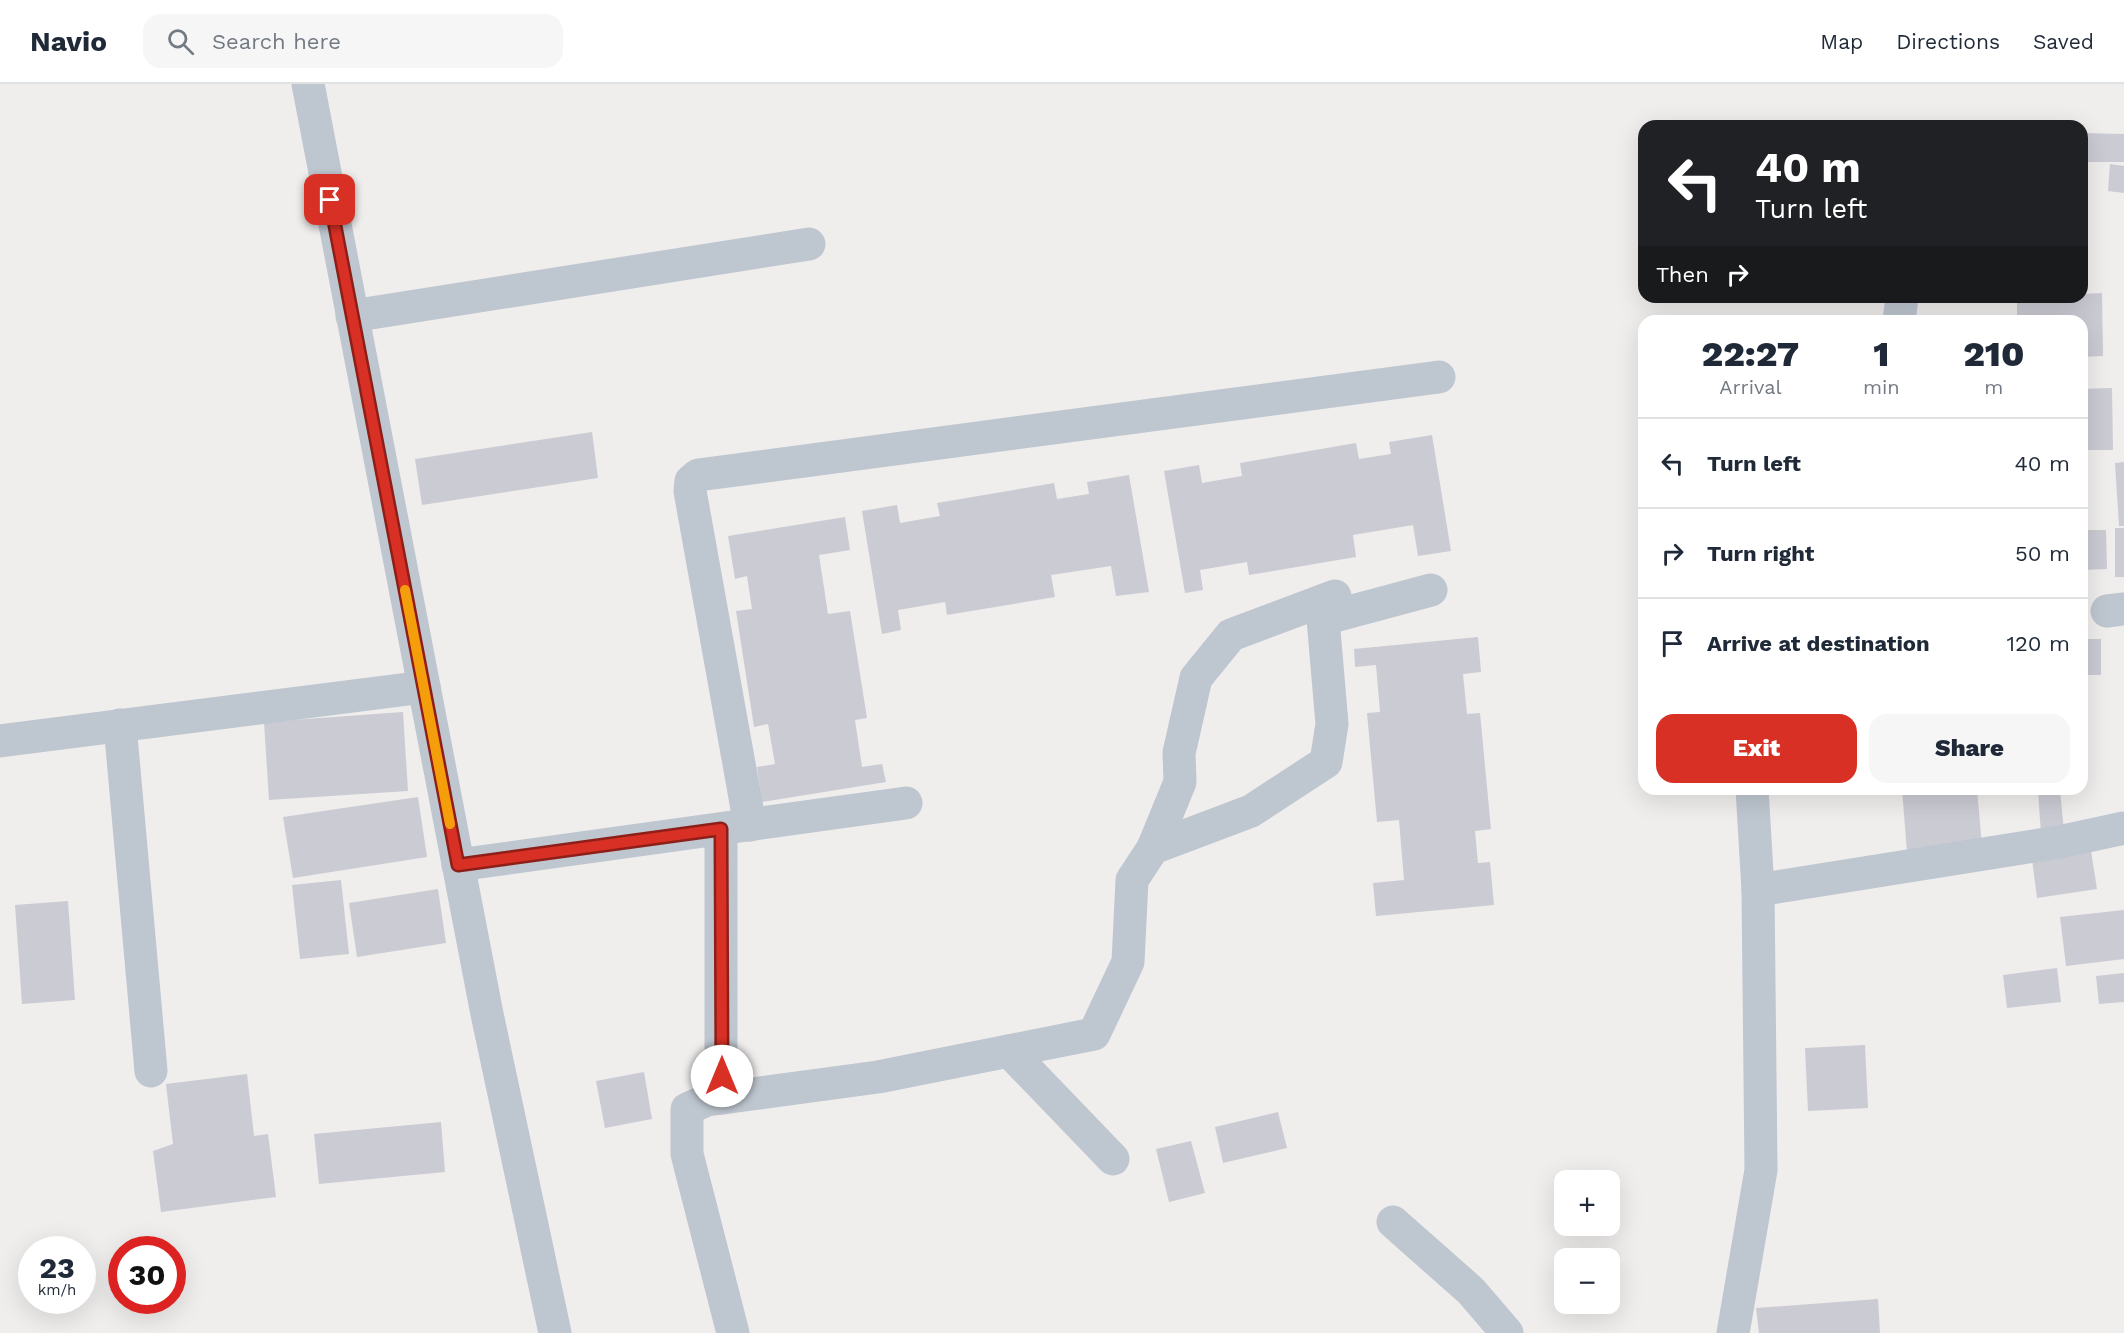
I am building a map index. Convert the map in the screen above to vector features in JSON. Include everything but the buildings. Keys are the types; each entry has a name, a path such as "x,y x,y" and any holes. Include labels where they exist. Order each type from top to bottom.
{"street":[{"path":"308,84 487,1014 555,1333"},
{"path":"352,316 809,244"},
{"path":"722,1098 736,827 690,491 691,481 698,475 1439,377"},
{"path":"1323,620 1431,590"},
{"path":"733,1333 687,1154 687,1109 696,1103 722,1098 878,1077 1094,1034 1128,962 1131,880 1153,848 1180,783 1179,753 1196,678 1231,634 1335,596 1323,620 1332,724 1326,762 1251,811 1153,848"},
{"path":"0,741 424,687"},
{"path":"120,725 151,1071"},
{"path":"1733,1333 1761,1170 1758,890 1752,795"},
{"path":"458,865 906,803"},
{"path":"1758,890 2059,842 2124,828"},
{"path":"1009,1051 1113,1159"},
{"path":"1393,1222 1471,1291 1507,1333"}],"slow traffic":[{"path":"405,590 450,824"}],"route":[{"path":"330,200 458,865 721,829 722,1076"}]}
